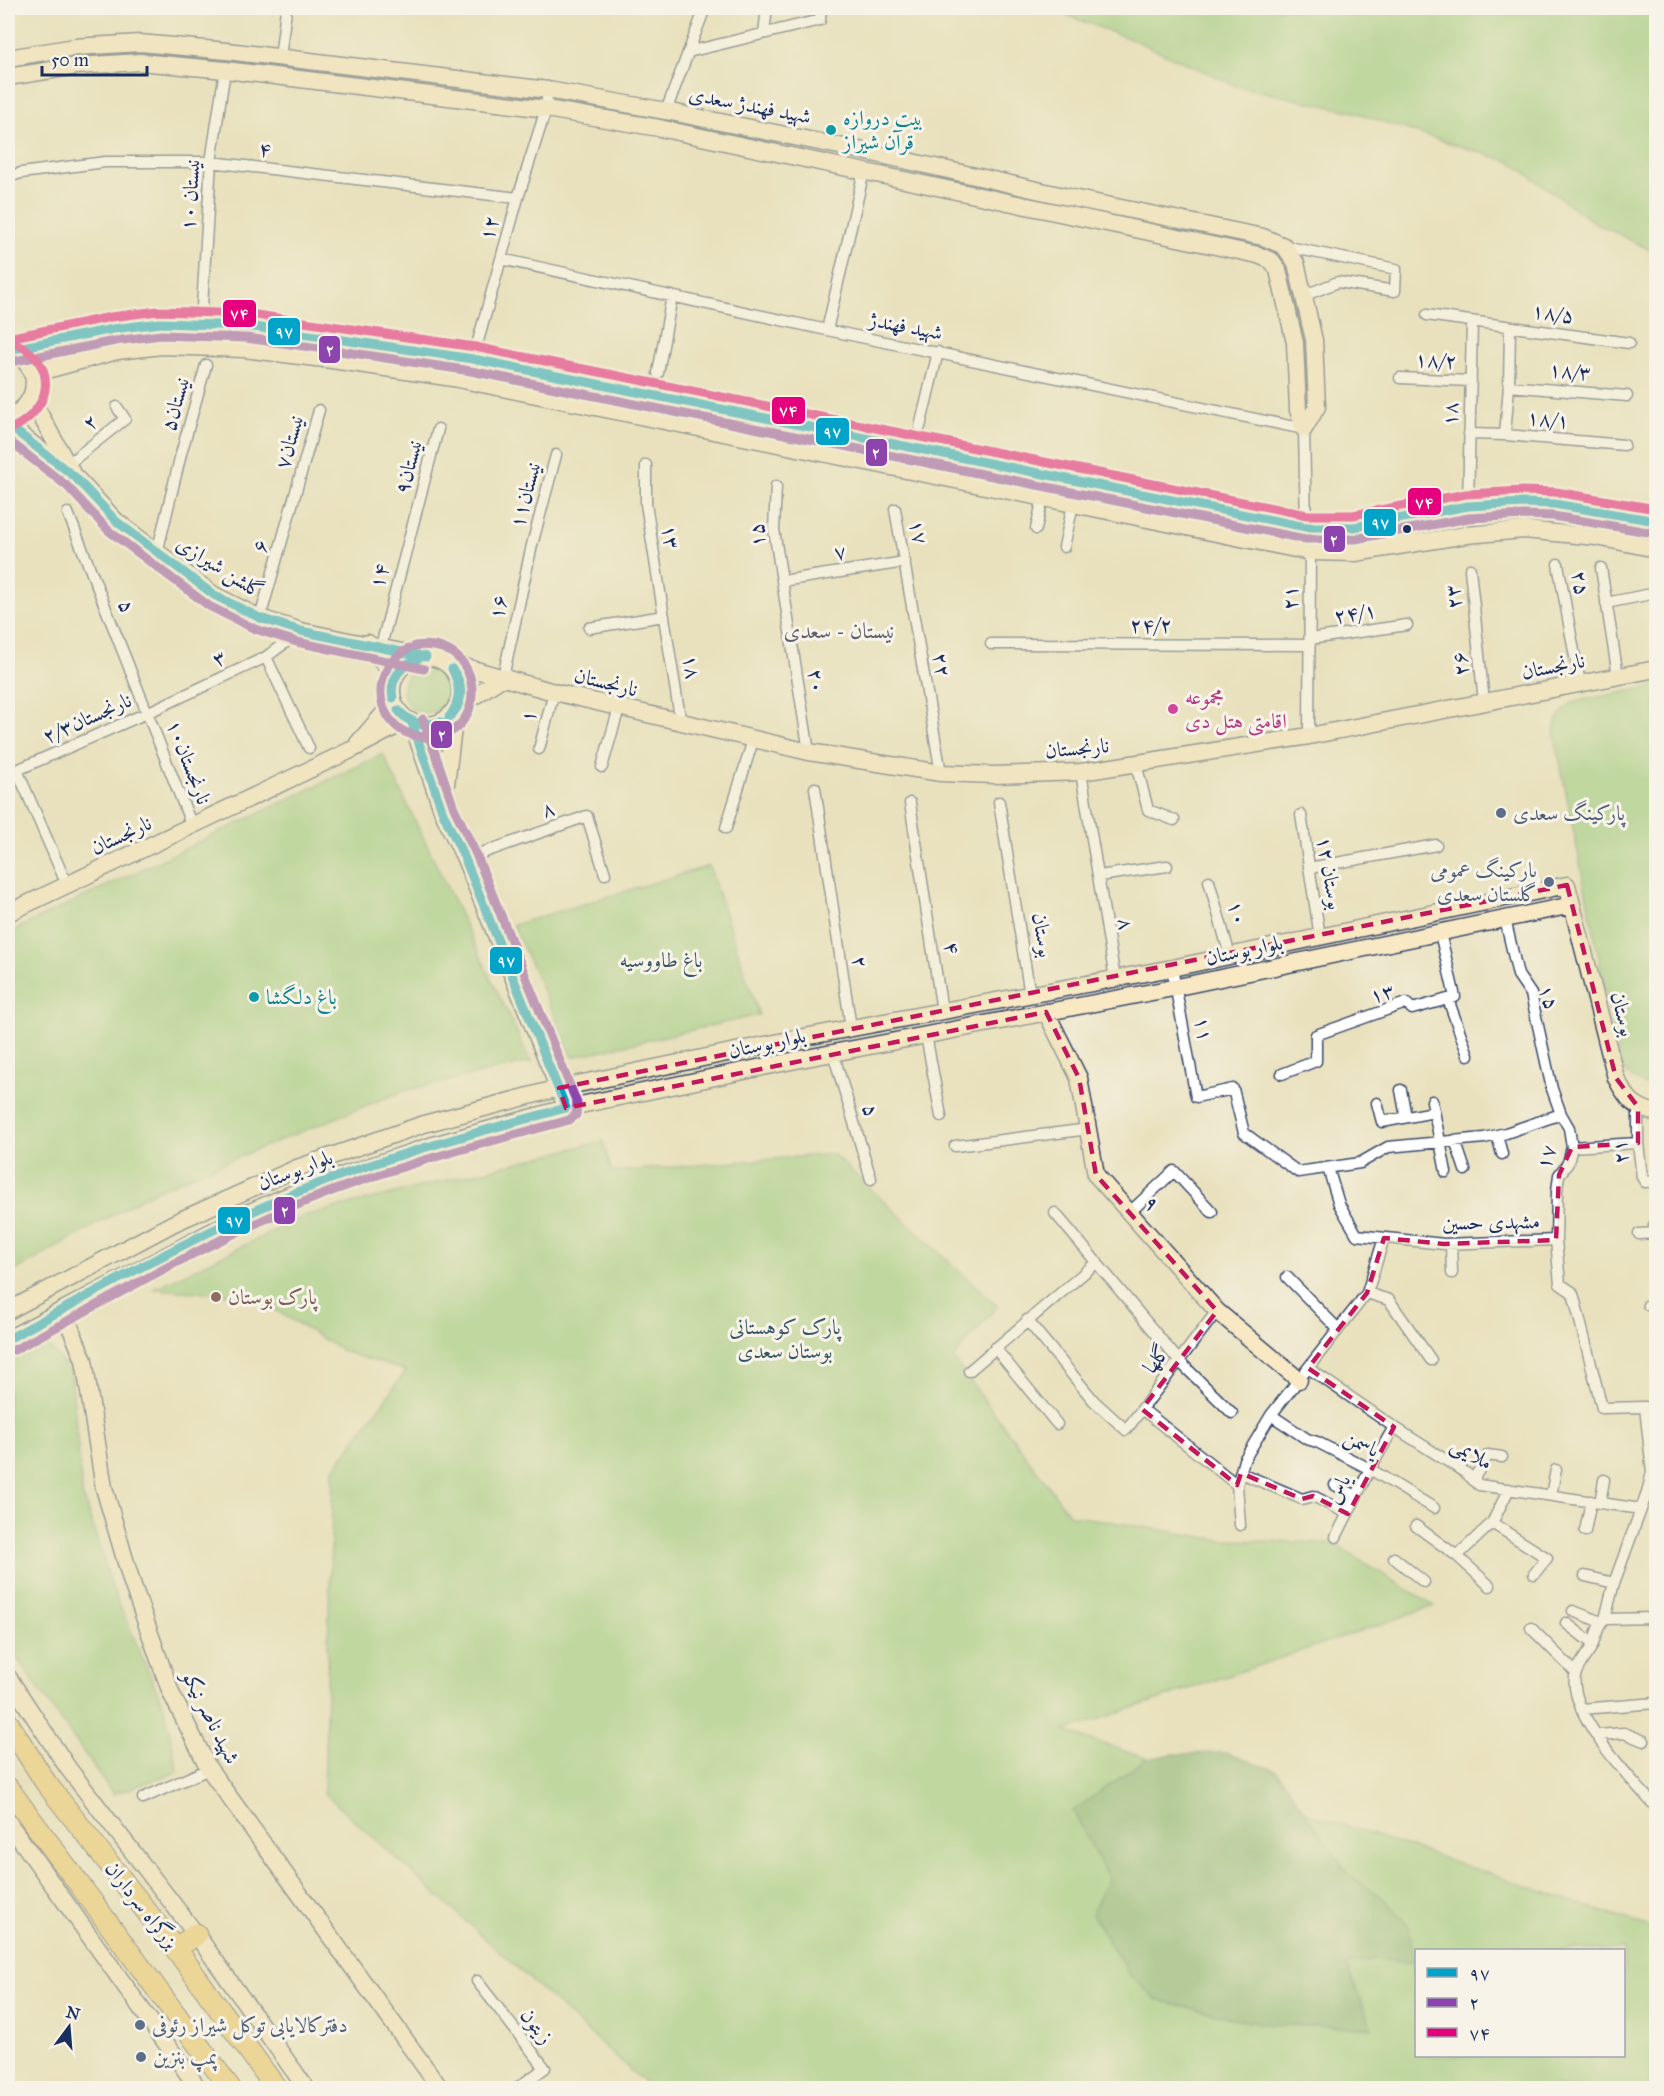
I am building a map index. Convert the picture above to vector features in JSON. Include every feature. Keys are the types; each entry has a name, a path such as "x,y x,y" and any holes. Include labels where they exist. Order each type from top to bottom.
{"highway":[{"name":"بزرگراه سرداران","path":"8,1723 46,1783 176,1949 276,2088"},
{"name":"بزرگراه سرداران","path":"8,1788 230,2088"},
{"path":"176,1949 196,1934"}],"street":[{"path":"666,111 705,8"},
{"path":"764,33 767,8"},
{"path":"688,52 820,20 821,8"},
{"path":"280,58 286,9"},
{"name":"شهید فهندژ سعدی","path":"8,58 75,47 140,43 548,90 860,150 1077,199 1263,237 1284,246 1296,263 1314,340 1317,407 1304,429"},
{"name":"شهید فهندژ سعدی","path":"8,77 77,66 140,62 225,70 546,109 659,128 1073,218 1258,255 1272,261 1278,270 1295,342 1298,410 1304,429 1306,527"},
{"name":"نیستان ۱۰","path":"201,323 211,162 225,70"},
{"name":"۱۲","path":"473,359 518,198 546,109 548,90"},
{"name":"۴","path":"8,177 21,173 105,162 211,162 518,198"},
{"path":"827,330 864,171"},
{"path":"1284,246 1396,269 1395,291 1338,282 1303,296"},
{"name":"شهید فهندژ","path":"501,259 827,330 1304,429"},
{"path":"657,373 672,296"},
{"name":"۱۸/۵","path":"1427,315 1629,343"},
{"name":"۱۸","path":"1468,506 1472,322"},
{"path":"8,352 113,329 160,323 246,326 473,359 1306,527 1354,527 1468,506 1524,503 1554,504 1656,521"},
{"path":"1505,435 1510,327"},
{"path":"32,374 117,351 162,346 244,348 453,378 1310,552 1355,553 1466,535 1524,530 1597,537 1656,549"},
{"path":"8,352 21,358 32,374 34,390 26,406 18,413 8,417"},
{"path":"920,427 938,352"},
{"name":"۵نیستان","path":"157,553 206,365"},
{"name":"۱۸/۲","path":"1400,378 1471,381"},
{"name":"۱۸/۳","path":"1509,386 1627,396"},
{"name":"گلشن شیرازی","path":"31,398 71,471"},
{"name":"۲","path":"71,471 125,419 117,407"},
{"name":"۷نیستان","path":"297,484 319,410"},
{"name":"گلشن شیرازی","path":"8,425 71,471 116,521 214,595 260,618 301,631 433,658"},
{"name":"۹نیستان","path":"416,515 438,429"},
{"name":"۱۸/۱","path":"1469,434 1624,445"},
{"name":"۱۱نیستان","path":"532,545 556,455"},
{"name":"۱۳","path":"646,465 646,504 664,616"},
{"name":"۶","path":"260,618 297,484"},
{"name":"۱۵","path":"776,486 774,530 782,581"},
{"path":"1036,529 1043,498"},
{"path":"1064,547 1073,504"},
{"name":"۱۷","path":"895,509 905,562"},
{"name":"۵","path":"68,513 149,712"},
{"name":"۱۴","path":"374,645 416,515"},
{"name":"۱۶","path":"503,677 532,545"},
{"name":"۲۱","path":"1309,736 1310,552"},
{"name":"۷","path":"782,581 905,562"},
{"name":"۲۲","path":"905,562 941,773"},
{"name":"۲۵","path":"1558,564 1580,684"},
{"name":"۲۳","path":"1470,568 1475,622"},
{"path":"1601,568 1618,676"},
{"name":"۲۰","path":"782,581 808,752"},
{"path":"1606,603 1656,593"},
{"path":"589,628 664,616"},
{"name":"۱۸","path":"664,616 681,724"},
{"name":"۲۶","path":"1475,622 1484,702"},
{"name":"۲۴/۱","path":"1310,642 1407,625"},
{"name":"۳","path":"149,712 266,657 301,631"},
{"name":"۲۴/۲","path":"991,644 1310,642"},
{"path":"374,645 394,678"},
{"path":"266,657 309,748"},
{"path":"443,813 456,709 461,696 457,674 449,665 433,658 407,663 394,678 392,691 399,712 410,722 423,726 435,725 446,720 456,709 503,677"},
{"name":"نارنجستان","path":"433,658 554,693 808,752 941,773 994,775 1082,772 1136,764 1309,736 1656,669"},
{"name":"۱","path":"539,749 554,693"},
{"path":"351,750 394,702"},
{"path":"602,767 619,708"},
{"name":"۲/۳نارنجستان","path":"12,772 149,712"},
{"name":"۱۰نارنجستان","path":"149,712 192,826"},
{"path":"410,722 443,813 465,859 566,1108"},
{"name":"نارنجستان","path":"8,913 410,722"},
{"path":"726,828 753,740"},
{"path":"1136,764 1148,810 1174,820"},
{"path":"12,772 67,885"},
{"path":"1082,772 1098,876 1167,866"},
{"name":"۲","path":"815,788 851,1028"},
{"name":"بوستان","path":"999,802 1030,995"},
{"name":"۴","path":"910,803 942,1011"},
{"name":"بوستان ۱۲","path":"1301,815 1320,937"},
{"name":"۸","path":"465,859 587,816 605,874"},
{"path":"1309,868 1436,845"},
{"name":"۸","path":"1098,876 1115,979"},
{"name":"۱۰","path":"1209,881 1230,956"},
{"name":"بوستان","path":"1567,885 1616,1078 1624,1094 1638,1107"},
{"name":"بلوار بوستان","path":"8,1311 174,1223 297,1168 424,1124 559,1088 794,1039 1172,968 1567,885"},
{"name":"بلوار بوستان","path":"8,1339 229,1222 306,1188 430,1146 566,1108 801,1059 1177,987 1572,905"},
{"name":"۱۵","path":"1505,919 1518,975 1531,994 1552,1089"},
{"path":"1440,933 1455,997 1448,999 1468,1055"},
{"name":"۱۱","path":"1172,968 1196,1097 1233,1089 1244,1133 1298,1172 1328,1168"},
{"name":"۱۳","path":"1282,1074 1316,1061 1316,1035 1406,1004 1412,1010 1448,999"},
{"name":"۹","path":"1046,1012 1079,1078 1096,1174 1217,1311 1304,1374"},
{"path":"926,1035 941,1116"},
{"path":"794,1039 801,1059"},
{"name":"۵","path":"833,1053 871,1179"},
{"name":"۱۷","path":"1552,1089 1569,1128 1572,1147 1568,1163 1559,1175 1556,1240"},
{"path":"1401,1090 1406,1117"},
{"path":"1377,1103 1382,1122 1406,1117 1433,1107 1446,1172"},
{"path":"1638,1107 1656,1113"},
{"name":"۲۱","path":"1638,1107 1638,1143 1642,1178 1646,1182 1656,1181"},
{"path":"1328,1168 1360,1163 1388,1147 1497,1135 1561,1114"},
{"path":"955,1146 1089,1129"},
{"path":"1497,1135 1502,1154"},
{"path":"1455,1140 1465,1170"},
{"path":"1572,1147 1638,1143"},
{"path":"297,1168 306,1188"},
{"name":"مشهدی حسین","path":"1328,1168 1339,1204 1358,1236 1450,1244 1556,1240 1560,1284 1572,1292 1574,1297 1602,1408 1644,1407 1652,1472 1652,1493"},
{"path":"1130,1212 1174,1171 1212,1212"},
{"path":"1055,1213 1179,1361 1232,1413"},
{"path":"1640,1234 1655,1233 1656,1222"},
{"path":"1240,1526 1237,1485 1245,1460 1271,1415 1367,1293 1384,1238"},
{"path":"1450,1244 1452,1273"},
{"path":"969,1371 1097,1262"},
{"path":"1287,1278 1338,1329"},
{"path":"1367,1293 1389,1300 1431,1360"},
{"name":"شهید ناصر نیکو","path":"63,1310 84,1360 104,1488 132,1583 171,1693 209,1769 440,2088"},
{"name":"گلها","path":"1027,1320 1094,1401 1126,1430 1217,1311"},
{"path":"995,1348 1057,1424"},
{"name":"ملایمی","path":"1304,1374 1394,1427 1466,1473 1479,1485 1641,1509"},
{"path":"1142,1409 1237,1485"},
{"name":"یاسمن","path":"1271,1415 1306,1439 1317,1442 1370,1469 1434,1508"},
{"name":"یاس","path":"1336,1537 1394,1427"},
{"path":"1473,1480 1488,1455 1502,1457"},
{"path":"1551,1495 1556,1470"},
{"path":"1241,1473 1302,1499 1312,1496 1347,1514"},
{"path":"1585,1531 1604,1480"},
{"path":"1335,1485 1356,1496"},
{"path":"1457,1556 1492,1523 1509,1489"},
{"path":"1652,1493 1641,1509 1603,1621 1576,1674 1575,1688 1581,1708 1605,1750 1656,1808"},
{"path":"1492,1523 1547,1558 1534,1574"},
{"path":"1416,1526 1457,1556 1490,1586"},
{"path":"1394,1558 1424,1582"},
{"path":"1585,1576 1614,1583"},
{"path":"1573,1611 1603,1621 1656,1618"},
{"path":"1566,1623 1593,1644"},
{"path":"1531,1628 1576,1674"},
{"path":"8,1677 68,1768 196,1934 306,2088"},
{"path":"1581,1708 1656,1703"},
{"path":"1598,1735 1624,1733 1644,1741"},
{"path":"143,1798 209,1769"},
{"path":"8,1822 198,2088"},
{"name":"زیتون","path":"477,1981 545,2068 517,2088"}],"highlighted area":[{"path":"1567,885 1616,1078 1638,1107 1638,1143 1572,1147 1559,1175 1556,1240 1444,1244 1384,1238 1367,1293 1308,1368 1394,1427 1348,1514 1313,1496 1302,1499 1241,1473 1237,1485 1142,1409 1217,1311 1096,1175 1079,1078 1046,1012 566,1108 559,1088"}],"green space":[{"path":"1047,8 1656,8 1656,253 1592,221 1511,162 1354,112 1237,86 1141,43"},
{"path":"426,667 435,668 442,674 448,681 448,699 442,706 435,712 426,713 417,712 410,706 404,699 403,690 404,681 410,674 417,668"},
{"path":"1656,686 1656,1086 1645,1085 1635,1080 1620,1064 1554,732 1560,715 1573,702"},
{"name":"باغ دلگشا","path":"383,754 531,1062 403,1091 156,1190 8,1275 8,933"},
{"name":"باغ طاووسیه","path":"709,866 759,1015 573,1057 513,925"},
{"name":"پارک کوهستانی بوستان سعدی","path":"603,1141 612,1172 833,1154 997,1306 953,1358 1070,1515 1222,1540 1333,1543 1434,1606 1065,1731 1656,1928 1656,2088 650,2088 324,1793 333,1470 406,1371 345,1352 252,1296 153,1289 307,1215"},
{"path":"41,1338 71,1372 82,1493 113,1590 164,1707 178,1772 113,1794 8,1645 8,1357"},
{"path":"1226,1753 1277,1771 1348,1874 1382,1897 1409,1926 1414,1963 1376,1959 1346,1965 1372,2028 1258,2024 1157,2000 1128,1973 1092,1914 1108,1878 1073,1811 1146,1759 1173,1754"}],"transit line":[{"name":"۷۴","path":"8,338 111,317 158,311 249,314 475,347 1307,515 1353,515 1466,494 1523,491 1556,492 1656,509"},
{"name":"۹۷","path":"8,350 113,329 160,323 247,326 473,359 1306,527 1354,527 1468,506 1524,503 1554,504 1656,521"},
{"name":"۲","path":"10,362 115,341 161,335 246,338 471,371 1305,539 1355,539 1469,518 1524,515 1553,516 1654,533"},
{"name":"۷۴","path":"12,342 27,350 37,360 44,372 46,384 37,408 27,419 13,428"},
{"name":"۹۷","path":"8,425 75,477 116,521 214,595 260,618 301,631 426,657"},
{"name":"۲","path":"8,440 67,486 109,531 209,606 255,629 297,642 424,669"},
{"name":"۲","path":"408,649 390,664 385,673 381,694 387,715 395,725 412,735 424,737 446,734 461,723 470,708 472,690 468,672 457,657 439,647 415,646"},
{"name":"۹۷","path":"393,698 393,685 398,673 407,664 419,658"},
{"name":"۹۷","path":"449,717 458,700 457,682 452,669"},
{"name":"۹۷","path":"449,717 457,707 461,694 459,681 452,669"},
{"name":"۹۷","path":"398,710 418,723 441,722"},
{"name":"۹۷","path":"398,710 407,719 417,724 429,725 441,722"},
{"name":"۲","path":"14,1350 196,1252 309,1200 405,1166 569,1120 576,1115 577,1103 476,854 454,808 423,719"},
{"name":"۹۷","path":"8,1339 229,1222 305,1189 402,1155 566,1108 465,859 443,813 412,723"}],"place":[{"name":"بیت دروازه قرآن شیراز","path":"831,130"},
{"name":"مجموعه اقامتی هتل دی","path":"1173,709"},
{"name":"پارکینگ سعدی","path":"1501,813"},
{"name":"پارکینگ عمومی گلستان سعدی","path":"1549,882"},
{"name":"باغ دلگشا","path":"254,997"},
{"name":"پارک بوستان","path":"216,1297"},
{"name":"دفترکالایابی توکل شیراز رئوفی","path":"140,2025"},
{"name":"پمپ بنزین","path":"141,2057"}],"district":[{"name":"نیستان - سعدی","path":"839,630"}]}
